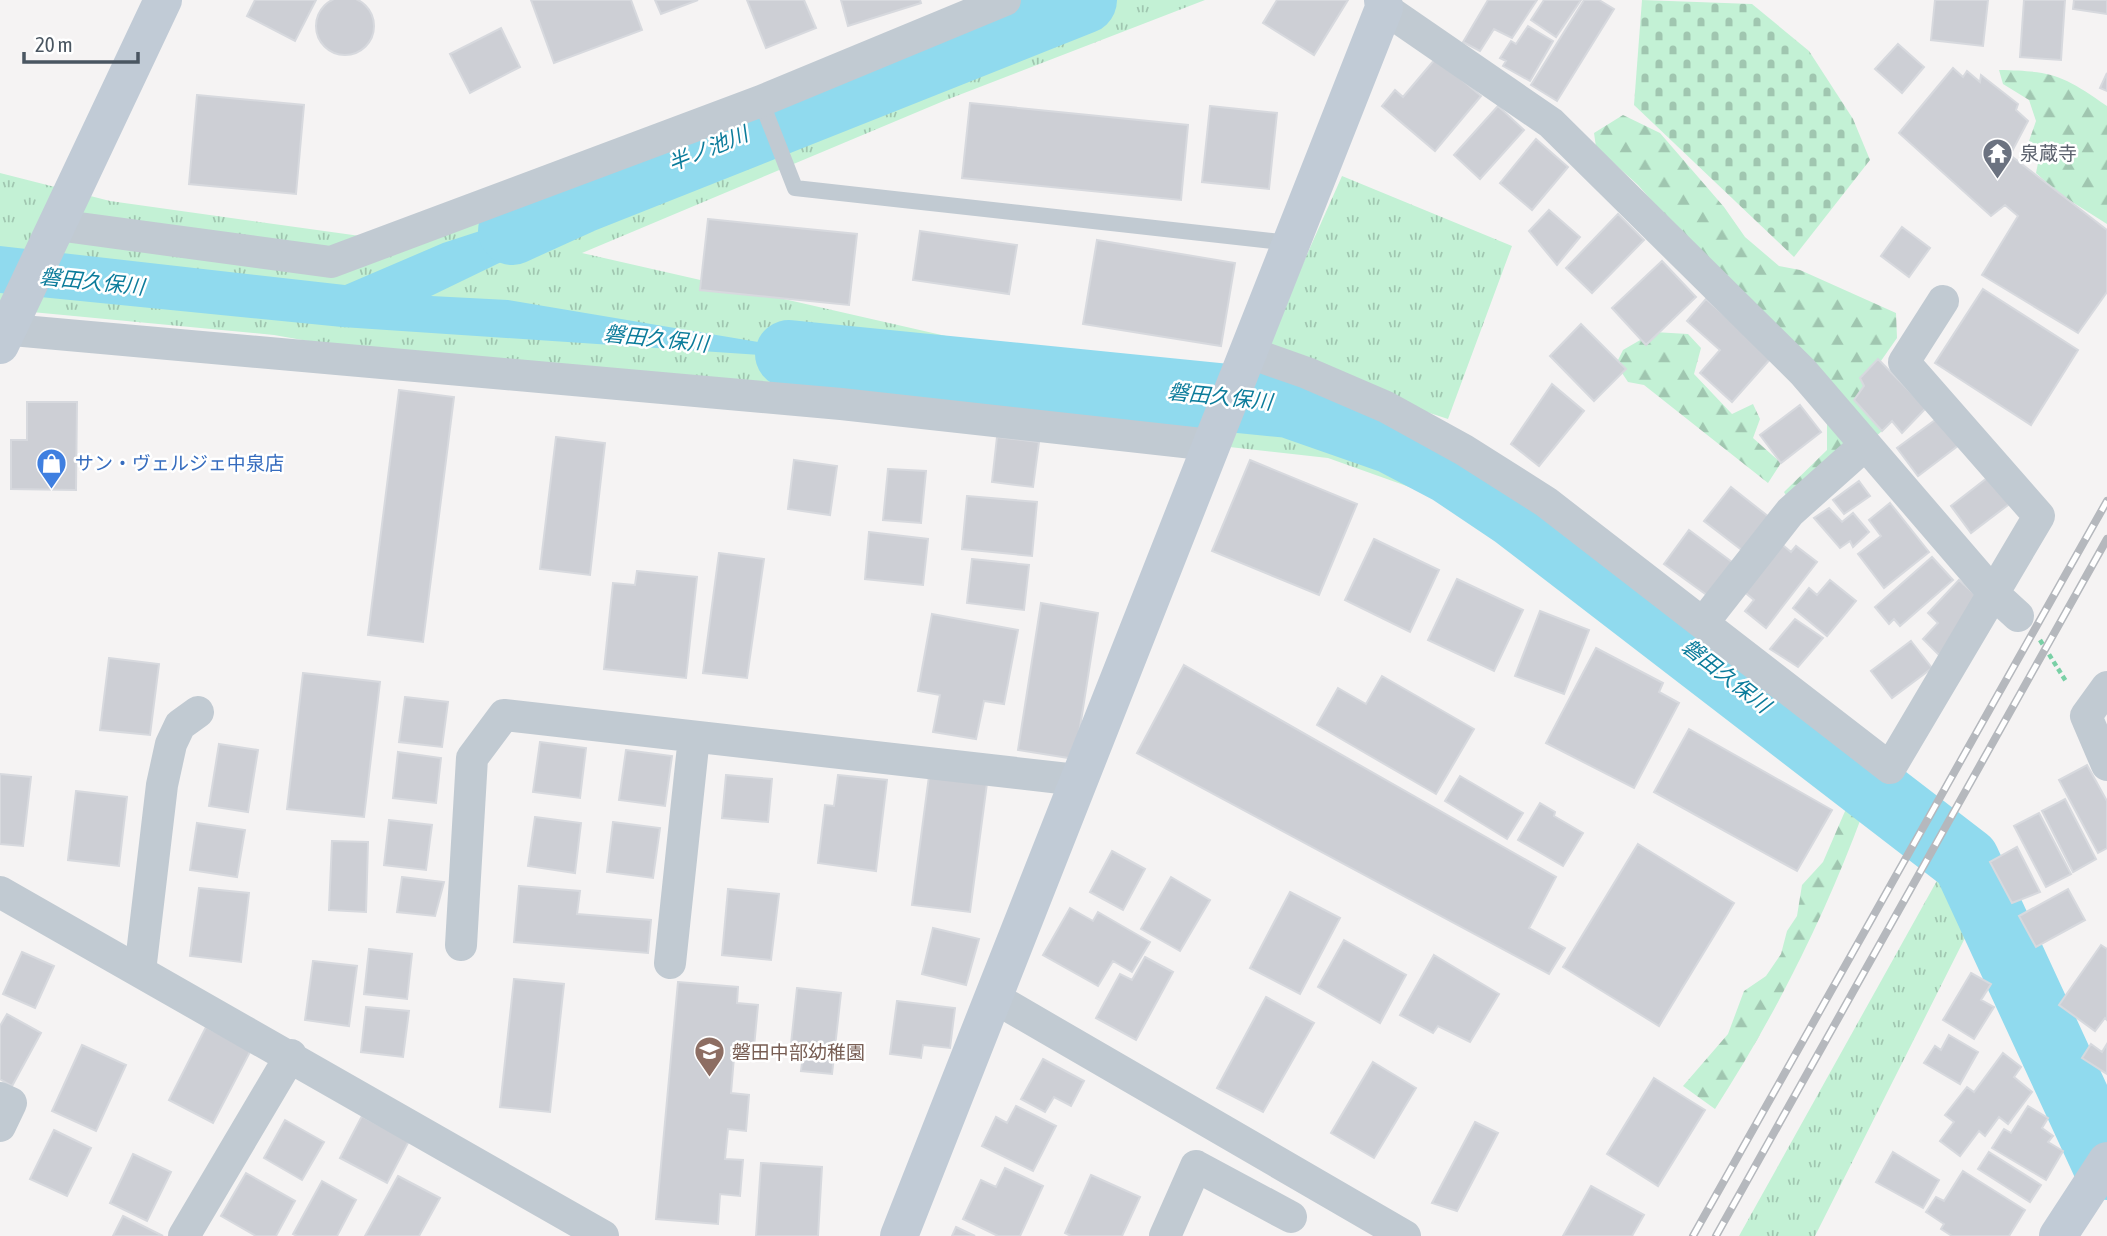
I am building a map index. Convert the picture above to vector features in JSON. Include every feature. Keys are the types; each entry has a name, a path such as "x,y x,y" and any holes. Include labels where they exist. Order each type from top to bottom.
{"street":[{"path":"163,0 5,331 1213,439"},
{"path":"55,230 331,262 761,101 1005,0"},
{"path":"899,1236 1384,4 1551,123 1803,372 1994,594 2018,616"},
{"path":"1243,363 1307,373 1386,408 1464,450 1546,502 1890,768 2039,516 1904,362 1943,301"},
{"path":"1703,623 1790,512 1865,445"},
{"path":"2107,687 2086,716 2107,765"},
{"path":"140,971 162,785 171,744 180,725 198,712"},
{"path":"461,945 472,758 504,715 1078,780"},
{"path":"670,963 694,737"},
{"path":"0,892 292,1055 603,1236"},
{"path":"993,996 1403,1236"},
{"path":"184,1236 292,1055"},
{"path":"0,1098 11,1103 0,1126"},
{"path":"1165,1236 1196,1166 1291,1217"},
{"path":"2058,1236 2099,1172"}],"lane":[{"path":"761,101 795,188 1290,243"}],"path":[{"path":"2018,616 2045,645 2086,716"}],"green space":[{"path":"1004,0 1205,0 946,100 582,253 946,336 1262,379 1386,407 1546,502 1890,768 1898,807 1913,804 1895,844 1863,813 1642,627 1471,509 1328,458 1005,422 484,372 274,335 0,309 0,173 110,201 389,240"},
{"path":"1642,0 1752,4 1809,51 1853,119 1870,160 1794,257 1634,105"},
{"path":"1999,70 2057,77 2079,87 2107,106 2107,224 2058,193 2036,173 2041,148 2029,141 2036,121 2029,100 2003,84"},
{"path":"1623,115 1660,133 1724,207 1745,237 1779,266 1800,270 1896,313 1897,338 1876,368 1882,431 1794,509 1784,492 1827,450 1827,400 1638,185 1596,147 1594,133"},
{"path":"1342,176 1512,246 1448,419 1281,364 1267,344"},
{"path":"1654,332 1688,334 1701,348 1694,374 1732,414 1753,404 1760,419 1753,438 1781,463 1768,483 1644,385 1628,382 1616,364 1623,350"},
{"path":"1849,802 1863,813 1832,890 1778,1001 1715,1109 1683,1086 1728,1034 1744,991 1766,976 1781,954 1787,931 1797,916 1802,885 1823,862"},
{"path":"1939,877 1971,926 1815,1236 1739,1236"}],"water":[{"path":"737,148 431,296 508,300 882,363 342,327 0,293 0,246 345,285 443,243"}],"building":[{"path":"345,-3 356,-1 369,10 374,26 372,37 361,50 345,55 334,53 321,42 316,26 318,15 329,2"},
{"path":"255,0 316,0 295,41 247,16"},
{"path":"531,0 631,0 642,30 554,63"},
{"path":"655,0 698,0 661,14"},
{"path":"747,0 804,0 816,28 766,48"},
{"path":"841,0 920,0 921,3 848,26"},
{"path":"1277,0 1348,0 1314,55 1263,23"},
{"path":"1488,0 1537,0 1512,38 1494,29 1480,51 1463,42"},
{"path":"1544,0 1581,0 1556,37 1531,20"},
{"path":"1584,0 1599,0 1614,9 1557,101 1531,85"},
{"path":"1935,0 1988,0 1983,46 1931,40"},
{"path":"2024,0 2065,0 2061,60 2020,57"},
{"path":"2074,0 2107,0 2107,14 2073,9"},
{"path":"1528,26 1553,41 1530,81 1503,66 1506,61 1500,58 1511,41 1516,44"},
{"path":"501,28 520,67 470,93 450,54"},
{"path":"1898,44 1924,67 1902,93 1875,69"},
{"path":"1436,58 1481,96 1435,151 1382,106 1395,90 1403,97"},
{"name":"泉蔵寺","path":"1953,68 1963,77 1967,71 1980,82 1981,75 2018,104 2016,110 2028,121 2010,155 2107,230 2107,292 2078,333 1982,275 2018,216 2005,205 1991,216 1899,133"},
{"path":"2107,73 2107,91 2100,88"},
{"path":"197,95 304,105 296,194 189,184"},
{"path":"970,103 1188,125 1181,200 962,178"},
{"path":"1210,106 1277,113 1269,189 1202,182"},
{"path":"1498,106 1524,130 1480,179 1454,155"},
{"path":"1536,139 1568,167 1532,210 1500,183"},
{"path":"1549,210 1580,237 1557,265 1529,231"},
{"path":"1618,214 1644,240 1592,293 1566,268"},
{"path":"708,219 857,234 849,305 700,290"},
{"path":"1902,227 1930,248 1909,277 1881,256"},
{"path":"920,231 1017,245 1009,294 913,280"},
{"path":"1097,240 1235,263 1221,346 1083,324"},
{"path":"1662,261 1696,297 1646,345 1612,308"},
{"path":"1983,289 2078,350 2031,425 1935,363"},
{"path":"1706,299 1772,357 1732,402 1700,373 1720,350 1687,321"},
{"path":"1581,324 1626,369 1594,401 1550,356"},
{"path":"1878,359 1926,408 1902,433 1892,421 1882,431 1854,400 1864,386 1860,378"},
{"path":"1552,384 1584,411 1539,466 1511,444"},
{"path":"399,390 454,397 423,642 368,635"},
{"path":"27,402 77,402 76,490 11,489 11,440 27,440"},
{"path":"1800,405 1821,432 1781,463 1760,435"},
{"path":"1938,418 1959,445 1918,476 1897,448"},
{"path":"556,437 605,443 590,575 540,569"},
{"path":"997,437 1039,442 1033,487 992,482"},
{"path":"794,460 837,466 830,515 788,509"},
{"path":"1250,460 1357,504 1319,595 1212,551"},
{"path":"888,469 926,471 921,523 883,520"},
{"path":"1991,475 2012,502 1971,533 1951,506"},
{"path":"1859,481 1870,496 1844,514 1833,500"},
{"path":"1731,487 1774,521 1747,554 1704,521"},
{"path":"967,496 1037,502 1032,556 962,549"},
{"path":"1890,503 1929,552 1884,588 1858,554 1881,536 1869,520"},
{"path":"1829,508 1842,522 1853,513 1869,532 1853,547 1850,541 1840,548 1814,518"},
{"path":"1689,530 1736,565 1711,598 1664,564"},
{"path":"869,532 928,539 923,585 865,579"},
{"path":"1374,539 1439,570 1410,632 1345,600"},
{"path":"1778,541 1791,552 1796,546 1817,562 1766,628 1745,611 1754,600 1741,589"},
{"path":"719,553 764,559 747,678 703,673"},
{"path":"1932,557 1953,580 1900,626 1894,619 1889,624 1875,607"},
{"path":"972,559 1029,565 1024,610 967,603"},
{"path":"637,571 697,577 686,678 604,669 613,583 635,585"},
{"path":"1457,579 1523,610 1494,671 1428,640"},
{"path":"1830,580 1856,601 1827,636 1793,608 1809,588 1817,595"},
{"path":"1959,580 1982,601 1939,655 1923,639 1938,623 1928,613"},
{"path":"1041,603 1098,613 1075,759 1018,750"},
{"path":"1540,611 1589,630 1564,694 1515,676"},
{"path":"932,614 1018,630 1004,704 984,701 976,739 933,732 940,695 918,691"},
{"path":"1795,619 1823,638 1798,667 1770,649"},
{"path":"1911,641 1932,668 1892,698 1871,671"},
{"path":"1596,648 1663,683 1659,692 1679,703 1634,788 1546,743"},
{"path":"109,658 159,664 150,735 100,730"},
{"path":"1184,665 1556,877 1529,928 1565,948 1549,974 1137,753"},
{"path":"303,673 380,682 364,817 287,809"},
{"path":"1382,676 1474,729 1436,794 1317,725 1338,688 1366,704"},
{"path":"405,697 448,702 442,747 399,742"},
{"path":"1689,729 1832,810 1797,871 1654,792"},
{"path":"540,742 586,748 580,798 533,792"},
{"path":"219,744 258,750 248,812 209,806"},
{"path":"626,750 672,756 665,806 619,800"},
{"path":"398,752 441,758 436,803 393,798"},
{"path":"2087,765 2107,801 2107,848 2098,853 2059,780"},
{"path":"0,774 31,777 23,846 0,844"},
{"path":"726,775 772,779 768,822 722,818"},
{"path":"838,775 887,780 876,871 818,863 825,805 834,806"},
{"path":"929,776 987,783 970,912 912,905"},
{"path":"1460,776 1523,813 1507,839 1445,801"},
{"path":"76,791 127,797 119,866 68,860"},
{"path":"2065,799 2096,859 2073,872 2042,811"},
{"path":"1540,803 1555,812 1554,816 1583,833 1563,866 1518,840"},
{"path":"2039,813 2071,874 2046,887 2014,826"},
{"path":"535,817 581,823 575,873 528,866"},
{"path":"389,820 432,825 426,870 384,865"},
{"path":"613,822 660,828 653,878 607,872"},
{"path":"197,823 245,830 237,877 190,870"},
{"path":"332,841 368,842 366,912 329,910"},
{"path":"1638,844 1734,903 1659,1026 1563,967"},
{"path":"2017,847 2040,892 2012,903 1990,862"},
{"path":"1112,851 1145,869 1123,910 1090,892"},
{"path":"402,877 444,882 435,916 397,912"},
{"path":"1171,877 1210,900 1180,951 1141,929"},
{"path":"519,886 580,891 577,914 651,920 648,953 514,942"},
{"path":"199,888 249,893 241,962 190,956"},
{"path":"728,889 779,894 771,960 722,955"},
{"path":"2068,889 2085,920 2036,947 2019,916"},
{"path":"1290,892 1340,918 1300,994 1250,968"},
{"path":"1070,908 1093,921 1098,912 1150,942 1132,972 1113,961 1098,986 1043,955"},
{"path":"933,928 979,939 966,985 922,974"},
{"path":"1344,940 1406,975 1380,1023 1318,987"},
{"path":"2101,945 2107,949 2107,1020 2105,1018 2095,1031 2059,1005"},
{"path":"369,949 412,954 407,999 364,994"},
{"path":"22,952 54,966 35,1008 3,994"},
{"path":"1434,955 1499,994 1470,1042 1438,1026 1433,1033 1400,1015"},
{"path":"1145,957 1173,972 1136,1040 1096,1018 1120,974 1132,980"},
{"path":"313,961 357,966 349,1026 305,1020"},
{"path":"1971,973 1991,984 1981,1000 1994,1007 1974,1039 1943,1020"},
{"path":"514,979 564,984 550,1112 500,1107"},
{"path":"678,982 738,987 737,1003 758,1005 754,1047 735,1045 731,1093 749,1095 746,1131 728,1129 725,1159 743,1160 740,1196 720,1194 718,1224 656,1219"},
{"path":"797,988 841,993 832,1074 801,1071 804,1045 791,1044"},
{"path":"1266,997 1314,1023 1263,1112 1217,1088"},
{"path":"897,1001 955,1008 950,1048 923,1045 921,1058 890,1054"},
{"path":"366,1007 409,1011 403,1057 361,1052"},
{"path":"7,1014 41,1033 12,1086 0,1079 0,1026"},
{"path":"206,1027 251,1050 213,1123 169,1100"},
{"path":"1949,1035 1978,1052 1960,1084 1924,1063 1935,1046 1941,1050"},
{"path":"2091,1044 2102,1052 2107,1044 2107,1074 2082,1058"},
{"path":"82,1045 126,1065 96,1131 52,1111"},
{"path":"2003,1053 2021,1067 2014,1077 2032,1092 2008,1124 1999,1117 1985,1136 1979,1131 1960,1156 1940,1141 1954,1122 1945,1115 1967,1087 1974,1092"},
{"path":"1043,1059 1084,1081 1071,1106 1054,1097 1045,1112 1021,1099"},
{"path":"1373,1062 1416,1088 1374,1158 1331,1133"},
{"path":"1654,1078 1705,1110 1658,1186 1607,1154"},
{"path":"1016,1106 1056,1126 1033,1171 982,1146 996,1117 1007,1123"},
{"path":"2028,1106 2048,1118 2042,1128 2053,1136 2048,1142 2063,1151 2046,1180 1992,1148 2004,1129 2011,1133"},
{"path":"362,1116 409,1141 387,1183 340,1158"},
{"path":"285,1120 324,1142 302,1180 264,1158"},
{"path":"1475,1122 1498,1133 1457,1211 1432,1203"},
{"path":"54,1130 91,1148 67,1196 30,1179"},
{"path":"1893,1152 1939,1180 1923,1208 1876,1182"},
{"path":"1989,1152 2041,1185 2030,1202 1978,1169"},
{"path":"133,1154 171,1172 147,1221 110,1203"},
{"path":"761,1163 822,1167 818,1236 756,1236"},
{"path":"1005,1168 1043,1186 1020,1236 998,1236 963,1219 981,1180 996,1187"},
{"path":"1963,1171 2025,1210 2009,1236 1952,1236 1941,1229 1944,1224 1926,1212 1936,1197 1944,1201"},
{"path":"246,1173 295,1201 276,1236 256,1236 221,1216"},
{"path":"1091,1175 1140,1197 1122,1236 1071,1236 1065,1233"},
{"path":"398,1176 440,1198 419,1236 365,1236"},
{"path":"322,1181 356,1200 337,1236 293,1234"},
{"path":"1591,1186 1644,1215 1632,1236 1563,1236"},
{"path":"123,1216 163,1236 113,1236"},
{"path":"956,1227 975,1236 952,1236"}],"waterway":[{"name":"半ノ池川","path":"512,231 580,200 1083,0"},
{"name":"磐田久保川","path":"789,354 1289,404 1392,440 1451,471 1515,514 1966,861 2107,1166"}],"railway":[{"path":"1693,1236 2107,501"},
{"path":"1716,1236 2107,539"}],"place":[{"name":"泉蔵寺","path":"1997,180"},
{"name":"サン・ヴェルジェ中泉店","path":"52,490"},
{"name":"磐田中部幼稚園","path":"709,1079"}]}
